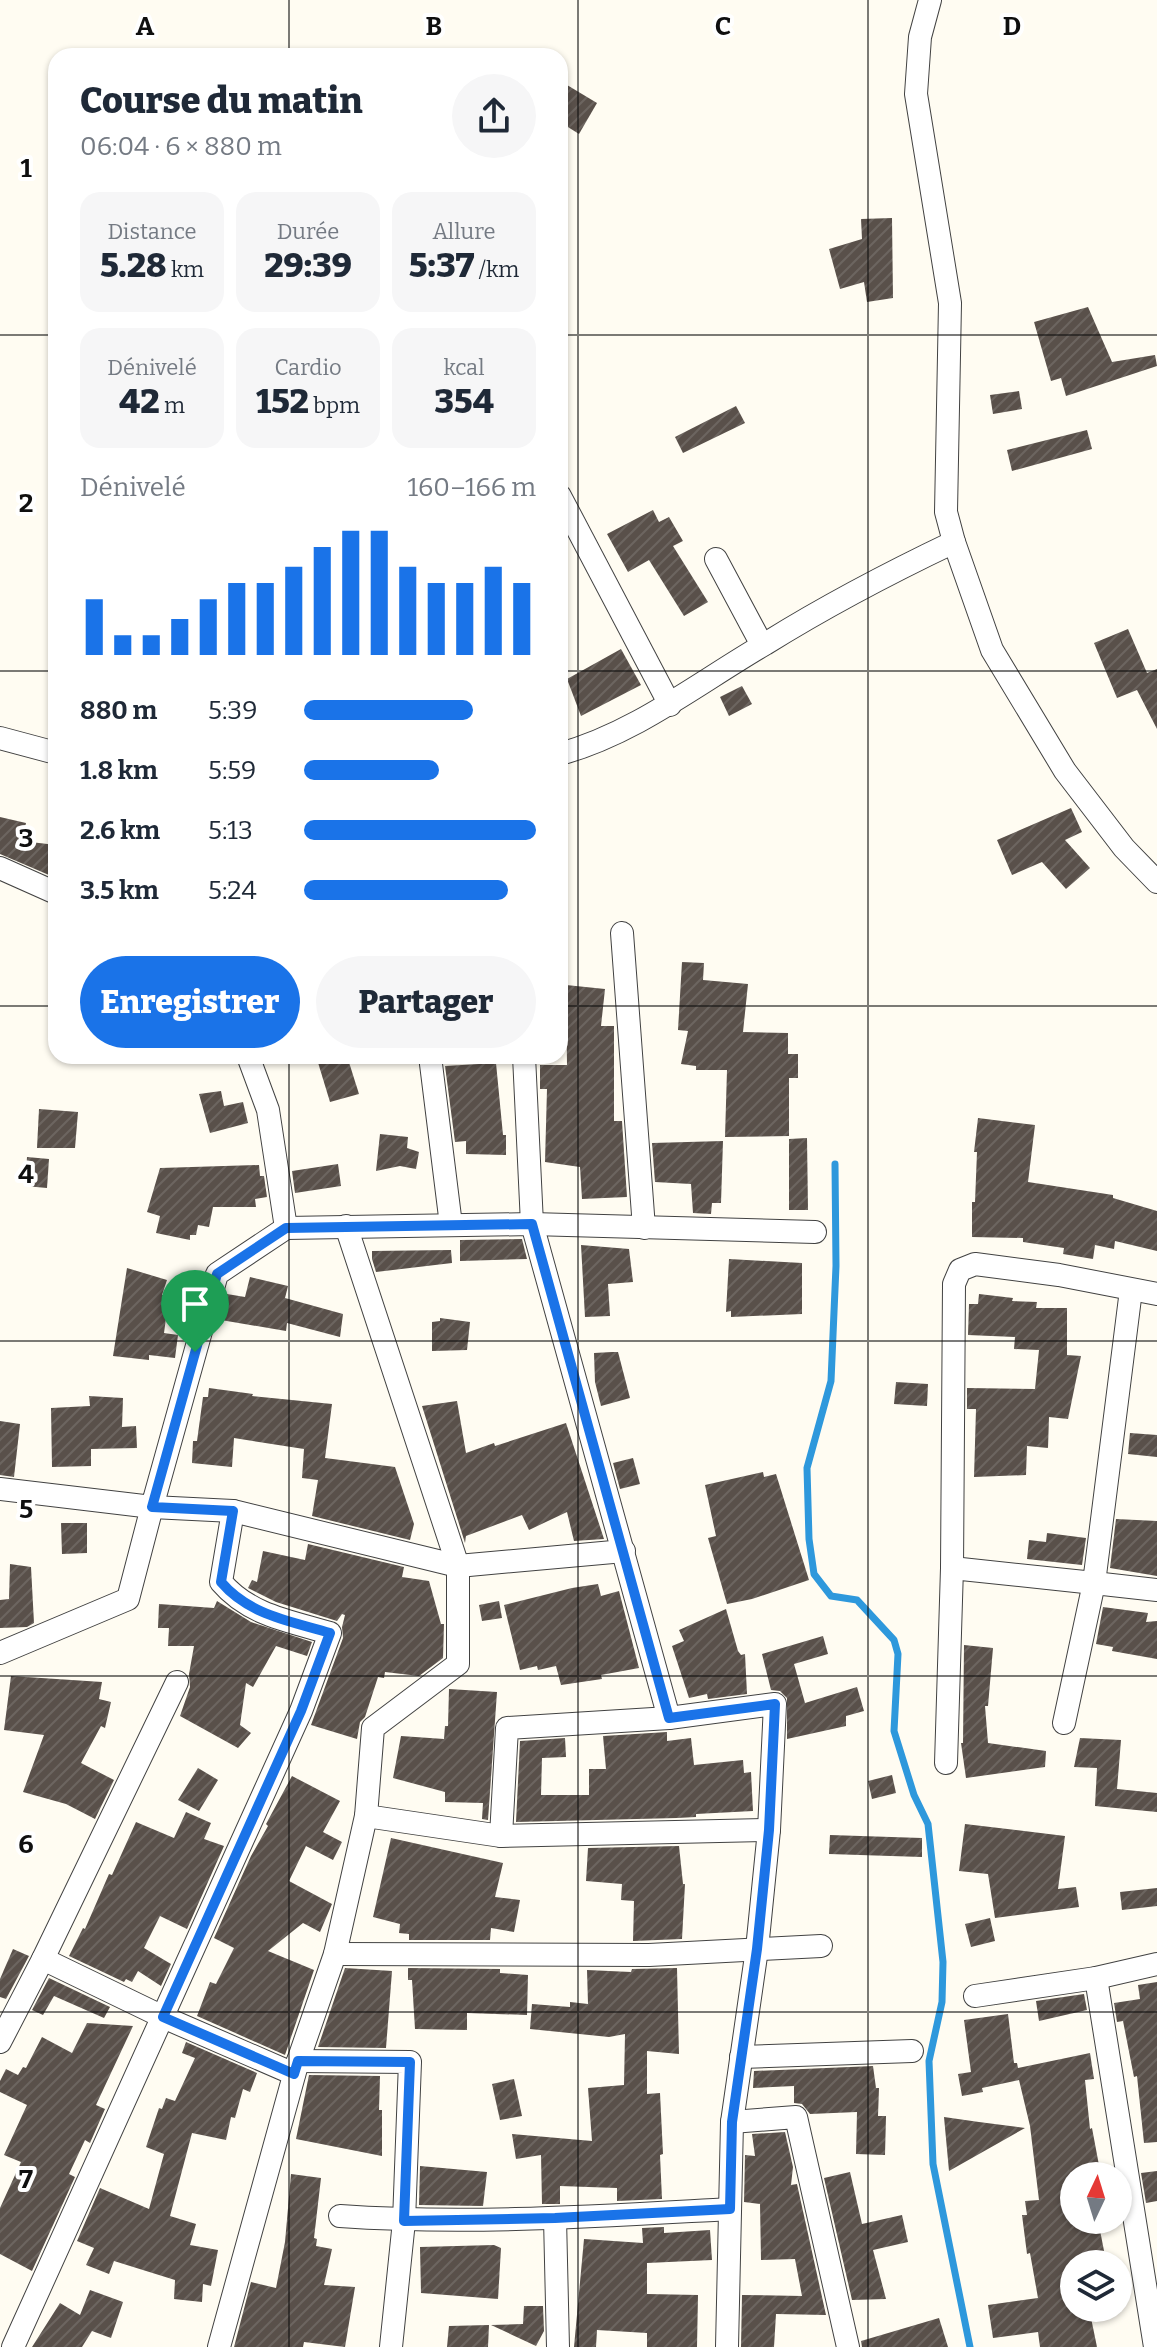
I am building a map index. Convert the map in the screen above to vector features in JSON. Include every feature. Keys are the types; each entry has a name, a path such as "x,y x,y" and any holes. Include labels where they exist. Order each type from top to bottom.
{"street":[{"path":"930,0 920,37 916,94 950,303 946,512 992,650 1065,771 1124,848 1157,882"},
{"path":"568,511 670,705"},
{"path":"568,752 585,747 670,705 762,645 866,584 954,542"},
{"path":"716,559 762,645"},
{"path":"0,738 48,751"},
{"path":"0,868 48,889"},
{"path":"622,933 644,1228"},
{"path":"251,1064 268,1110 286,1228"},
{"path":"431,1064 451,1225"},
{"path":"524,1064 532,1224 669,1718"},
{"path":"0,1653 128,1599 217,1274 286,1228 532,1224 815,1232"},
{"path":"219,2347 296,2068 335,1954 366,1816 373,1728 458,1664 458,1566 346,1226"},
{"path":"946,1763 952,1568 954,1284 960,1270 975,1264 1059,1275 1157,1294"},
{"path":"1064,1723 1094,1583 1131,1290"},
{"path":"0,1489 152,1507 233,1511 458,1566 624,1551"},
{"path":"13,2347 301,1711 330,1633 261,1613 235,1599 221,1582 233,1511"},
{"path":"952,1568 1157,1590"},
{"path":"0,2042 177,1682"},
{"path":"501,1836 507,1728 669,1718 775,1704 769,1830 757,1949 732,2122 727,2347"},
{"path":"366,1816 501,1836 769,1830"},
{"path":"335,1954 649,1955 821,1946"},
{"path":"43,1959 163,2017 296,2068 410,2062 404,2221 391,2347"},
{"path":"975,1996 1096,1978 1157,1964"},
{"path":"1096,1978 1155,2347"},
{"path":"741,2057 912,2051"},
{"path":"732,2122 796,2117 848,2347"},
{"path":"340,2216 404,2221 555,2218 730,2209"},
{"path":"555,2218 558,2347"}],"building":[{"path":"568,86 597,103 579,134 568,127"},
{"path":"892,218 893,298 867,302 864,282 840,289 829,249 862,239 861,219"},
{"path":"1088,307 1112,362 1155,355 1157,366 1066,396 1061,378 1051,381 1034,322"},
{"path":"1019,391 1022,409 993,414 990,395"},
{"path":"736,406 745,423 683,453 675,437"},
{"path":"1087,430 1092,449 1012,471 1007,450"},
{"path":"653,510 659,522 669,517 683,541 673,546 708,602 684,616 649,560 628,572 607,534"},
{"path":"1128,629 1147,673 1157,669 1157,729 1137,690 1117,698 1094,643"},
{"path":"621,649 641,685 581,716 568,678"},
{"path":"742,686 752,704 729,716 720,697"},
{"path":"1071,808 1082,832 1065,840 1090,868 1066,889 1042,862 1012,875 997,840"},
{"path":"0,817 26,823 22,841 48,844 48,875 0,854"},
{"path":"682,962 704,963 703,980 748,984 743,1032 788,1033 788,1054 798,1054 798,1078 789,1078 789,1136 725,1137 727,1070 696,1070 696,1066 681,1064 688,1031 678,1030"},
{"path":"568,985 605,989 601,1026 614,1026 614,1121 622,1121 627,1197 582,1199 580,1167 545,1162 547,1089 540,1089 540,1065 567,1065"},
{"path":"318,1064 350,1064 359,1094 330,1102"},
{"path":"496,1064 506,1155 466,1154 466,1141 455,1142 445,1066"},
{"path":"221,1091 224,1106 243,1102 248,1123 210,1133 199,1094"},
{"path":"39,1109 78,1112 75,1148 37,1148"},
{"path":"978,1118 1035,1125 1028,1182 1113,1195 1113,1198 1157,1211 1157,1251 1115,1241 1114,1249 1095,1245 1093,1259 1063,1254 1064,1248 1023,1242 1023,1238 972,1237"},
{"path":"380,1134 408,1137 407,1148 419,1152 416,1169 400,1166 376,1171"},
{"path":"807,1138 808,1210 789,1210 789,1139"},
{"path":"723,1141 721,1203 712,1203 711,1214 693,1213 691,1184 655,1182 652,1143"},
{"path":"27,1157 49,1159 47,1188 25,1186"},
{"path":"338,1164 341,1186 295,1193 292,1171"},
{"path":"259,1165 267,1197 255,1199 256,1207 213,1207 209,1227 198,1225 196,1235 190,1235 190,1240 156,1233 160,1216 147,1212 160,1168"},
{"path":"522,1239 527,1259 460,1261 460,1240"},
{"path":"581,1245 629,1249 633,1282 608,1284 610,1316 585,1317"},
{"path":"451,1250 452,1263 376,1272 372,1259 372,1251"},
{"path":"729,1259 802,1263 802,1314 731,1317 731,1311 726,1312"},
{"path":"127,1268 167,1280 162,1295 169,1296 164,1333 178,1335 175,1358 149,1355 149,1360 113,1356"},
{"path":"250,1277 288,1286 285,1298 343,1314 340,1337 287,1323 286,1331 221,1320 227,1294 245,1297"},
{"path":"979,1294 1013,1298 1012,1301 1037,1302 1036,1308 1067,1308 1067,1355 1081,1356 1068,1419 1049,1417 1048,1448 1027,1446 1026,1475 974,1477 976,1409 967,1409 967,1388 1035,1389 1039,1350 1014,1349 1015,1337 968,1335 969,1304 978,1304"},
{"path":"440,1318 470,1322 467,1350 432,1351 432,1322 440,1321"},
{"path":"618,1352 630,1398 601,1406 595,1382 594,1353"},
{"path":"896,1382 928,1384 927,1406 894,1404"},
{"path":"209,1388 332,1404 325,1458 395,1467 414,1524 410,1540 312,1516 318,1480 302,1478 304,1449 234,1438 232,1467 192,1463 193,1441 197,1441 203,1397 208,1397"},
{"path":"89,1396 123,1398 122,1427 136,1426 137,1448 91,1449 91,1466 52,1467 51,1408 90,1406"},
{"path":"457,1401 466,1453 566,1423 604,1539 574,1541 567,1512 529,1530 522,1515 466,1536 465,1543 422,1406"},
{"path":"0,1421 20,1424 14,1477 0,1475"},
{"path":"1130,1433 1157,1435 1157,1457 1128,1454"},
{"path":"633,1458 640,1484 620,1489 613,1463"},
{"path":"763,1472 764,1477 776,1474 809,1580 727,1604 708,1538 716,1536 705,1485"},
{"path":"1116,1519 1157,1521 1157,1576 1110,1568"},
{"path":"61,1523 87,1523 87,1553 62,1554"},
{"path":"1047,1533 1086,1538 1082,1565 1027,1559 1029,1540 1046,1542"},
{"path":"308,1544 404,1567 402,1577 429,1581 441,1624 444,1624 443,1658 419,1676 385,1672 384,1678 378,1677 365,1717 360,1722 357,1739 311,1725 343,1638 345,1615 342,1614 337,1621 276,1602 248,1588 252,1580 257,1582 263,1551 305,1560"},
{"path":"10,1564 31,1567 34,1623 27,1627 0,1628 0,1600 9,1599"},
{"path":"598,1584 601,1596 619,1591 639,1668 601,1675 602,1679 561,1685 556,1666 520,1670 504,1605"},
{"path":"217,1601 251,1622 312,1642 307,1656 276,1646 253,1687 246,1683 240,1725 251,1733 238,1748 180,1716 190,1687 194,1646 168,1646 169,1628 158,1628 159,1604 214,1608"},
{"path":"499,1601 502,1618 482,1621 479,1605"},
{"path":"1103,1607 1148,1613 1146,1622 1157,1621 1157,1659 1112,1651 1113,1647 1096,1644"},
{"path":"726,1609 738,1651 741,1655 745,1654 747,1694 708,1699 707,1694 689,1698 672,1646 684,1641 679,1630"},
{"path":"823,1636 828,1654 794,1664 805,1703 857,1687 864,1711 846,1716 846,1726 787,1739 787,1698 780,1691 771,1690 762,1654"},
{"path":"964,1645 993,1648 988,1706 985,1706 988,1743 1046,1751 1045,1767 966,1778 961,1743"},
{"path":"11,1676 102,1682 99,1699 111,1702 105,1728 101,1726 81,1763 114,1780 95,1819 66,1804 23,1792 44,1735 4,1730"},
{"path":"449,1689 497,1692 488,1820 482,1819 483,1803 445,1802 445,1792 393,1778 401,1736 444,1739 445,1726 448,1726"},
{"path":"667,1732 667,1741 691,1738 694,1765 743,1760 744,1773 751,1772 753,1811 677,1818 516,1822 520,1741 565,1738 566,1757 542,1758 541,1795 589,1795 589,1769 606,1769 603,1736"},
{"path":"1080,1738 1121,1740 1117,1789 1157,1793 1157,1812 1095,1806 1097,1768 1074,1767"},
{"path":"198,1768 218,1780 199,1811 178,1800"},
{"path":"892,1775 896,1793 872,1799 868,1781"},
{"path":"292,1776 340,1801 323,1832 342,1842 333,1860 306,1846 289,1881 332,1904 320,1932 303,1923 268,1951 314,1970 285,2055 197,2016 210,1982 216,1984 234,1948 214,1938 268,1826 266,1824"},
{"path":"186,1812 211,1823 204,1839 224,1846 187,1929 160,1916 144,1948 171,1964 161,1986 138,1971 132,1982 126,1979 124,1982 69,1956 136,1822 174,1838"},
{"path":"965,1824 1065,1836 1058,1889 1076,1887 1079,1907 995,1918 988,1874 959,1871"},
{"path":"830,1835 922,1838 922,1857 829,1854"},
{"path":"391,1838 503,1863 495,1897 520,1900 514,1932 491,1928 490,1940 409,1940 409,1934 399,1933 400,1924 373,1917"},
{"path":"679,1846 685,1884 682,1939 633,1941 634,1901 621,1900 622,1884 586,1881 588,1848"},
{"path":"1157,1888 1157,1906 1122,1910 1120,1892"},
{"path":"990,1918 995,1941 971,1947 965,1924"},
{"path":"13,1949 29,1956 6,1999 0,1997 0,1979"},
{"path":"345,1968 392,1971 386,2048 318,2047"},
{"path":"408,1968 500,1969 500,1973 528,1975 527,2015 467,2013 467,2030 415,2029 412,1980 408,1980"},
{"path":"677,1968 679,2054 647,2051 647,2094 660,2093 662,2199 617,2201 617,2188 560,2186 560,2204 542,2204 541,2155 516,2159 512,2134 592,2141 588,2088 624,2085 625,2034 609,2037 530,2029 532,2004 570,2007 570,2002 588,2004 587,1970 631,1972 632,1969"},
{"path":"49,1978 110,2007 104,2018 54,1996 43,2015 32,2010"},
{"path":"1157,1982 1157,2142 1144,2143 1137,2076 1134,2077 1123,2021 1117,2022 1114,2003 1140,1999 1138,1985"},
{"path":"1084,1994 1087,2010 1039,2021 1036,2001"},
{"path":"1008,2014 1014,2063 1018,2068 1090,2053 1094,2079 1085,2080 1090,2129 1098,2162 1060,2162 1060,2234 1101,2234 1104,2250 1060,2250 1060,2322 1092,2322 1097,2347 1040,2347 1038,2332 993,2338 988,2305 1038,2298 1030,2253 1027,2254 1022,2215 1027,2215 1025,2201 1039,2200 1030,2126 1019,2080 962,2096 958,2074 971,2072 964,2020"},
{"path":"87,2023 133,2026 96,2105 105,2109 90,2143 85,2140 69,2174 75,2177 32,2271 0,2254 0,2208 21,2162 4,2155 27,2105 0,2092 0,2081 6,2069 18,2075 23,2067 26,2068 42,2037 72,2053"},
{"path":"186,2042 257,2073 250,2092 243,2089 235,2118 231,2117 226,2140 192,2133 170,2216 196,2224 190,2245 218,2250 211,2286 203,2284 202,2302 174,2299 175,2280 114,2261 109,2274 86,2265 94,2248 77,2241 100,2188 149,2209 164,2154 146,2147 159,2108 162,2109 166,2098 175,2101 195,2058 182,2053"},
{"path":"873,2066 876,2088 879,2088 878,2116 886,2116 885,2155 856,2154 857,2112 810,2114 802,2104 794,2103 794,2086 753,2088 754,2071"},
{"path":"309,2075 380,2076 382,2156 296,2139"},
{"path":"514,2079 522,2116 500,2120 492,2084"},
{"path":"944,2117 979,2122 1025,2128 949,2171"},
{"path":"785,2132 793,2167 791,2185 797,2184 826,2315 776,2314 774,2347 741,2347 742,2295 802,2296 795,2259 761,2260 760,2204 744,2202 745,2155 755,2156 752,2134"},
{"path":"420,2166 487,2172 483,2206 419,2205"},
{"path":"1157,2171 1157,2201 1146,2203 1141,2173"},
{"path":"850,2172 862,2224 902,2215 908,2242 873,2250 886,2299 852,2300 824,2178"},
{"path":"291,2174 321,2178 314,2238 317,2239 316,2246 332,2249 324,2285 355,2287 345,2347 304,2342 303,2347 234,2347 251,2282 276,2288 285,2242"},
{"path":"664,2227 664,2233 710,2230 712,2260 647,2263 647,2294 698,2295 697,2347 647,2347 647,2333 597,2330 596,2347 574,2347 584,2239 643,2243 642,2228"},
{"path":"494,2245 501,2248 498,2299 421,2293 420,2247"},
{"path":"90,2290 123,2302 111,2338 92,2331 82,2347 32,2347 60,2303 80,2315"},
{"path":"524,2306 543,2306 544,2331 536,2346 491,2325 523,2324"},
{"path":"939,2318 948,2347 862,2347 861,2341"},
{"path":"489,2325 488,2347 447,2347 449,2326"}],"waterway":[{"path":"835,1164 836,1266 831,1381 807,1468 809,1539 814,1574 831,1596 857,1600 894,1640 898,1654 894,1731 914,1795 928,1824 943,1962 942,2002 929,2061 933,2164 970,2347"}],"route":[{"path":"532,1224 669,1718 775,1704 769,1830 757,1949 732,2122 730,2209 555,2218 404,2221 410,2062 298,2061 294,2074 163,2017 301,1711 330,1633 261,1613 235,1599 221,1582 233,1511 152,1507 195,1352 217,1274 286,1228 532,1224"}]}
